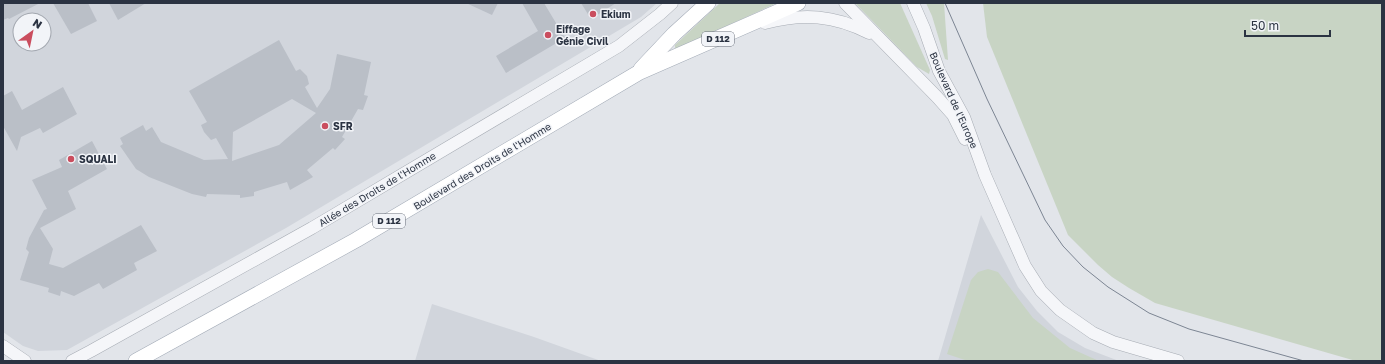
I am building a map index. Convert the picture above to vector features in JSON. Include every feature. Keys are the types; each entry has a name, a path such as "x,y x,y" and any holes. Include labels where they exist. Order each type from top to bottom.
{"main road":[{"name":"Boulevard des Droits de l'Homme","path":"638,73 674,34 708,3"},
{"name":"Boulevard des Droits de l'Homme","path":"136,361 356,240 638,73 798,3"}],"street":[{"name":"Allée des Droits de l'Homme","path":"72,361 312,228 619,46 672,3"},
{"name":"Boulevard de l'Europe","path":"845,3 953,115 985,175"},
{"name":"Boulevard de l'Europe","path":"913,3 924,28 939,71 964,117 985,175 1025,266 1041,291 1060,310 1093,333 1113,342 1178,361"},
{"name":"Boulevard de l'Europe","path":"739,30 780,19 812,16 839,21 858,27 876,36"},
{"path":"3,346 25,361"}],"shaded area":[{"path":"3,3 657,3 641,17 286,228 67,350 38,351 23,346 3,332"},
{"path":"981,215 1018,287 1037,311 1058,332 1085,348 1119,361 938,361"},
{"path":"432,304 534,337 601,361 415,361"}],"green space":[{"path":"720,3 777,3 676,49 675,45"},
{"path":"855,3 900,3 930,70 929,74 917,67"},
{"path":"926,3 944,3 948,60 945,59 932,16"},
{"path":"983,3 1382,3 1382,361 1356,361 1155,303 1112,277 1098,265 1068,235 987,37"},
{"path":"988,269 998,272 1033,318 1070,348 1099,361 968,361 947,354 971,280 978,272"}],"building":[{"path":"3,3 40,3 23,12 12,12 12,17 3,20"},
{"path":"53,3 88,3 97,21 71,34"},
{"path":"109,3 146,3 118,20"},
{"path":"466,3 498,3 492,15"},
{"name":"Eiffage Génie Civil","path":"522,3 544,3 565,38 506,73 496,56 538,31"},
{"name":"Ekium","path":"581,3 616,3 591,19"},
{"name":"SFR","path":"279,40 296,71 300,69 307,76 309,84 305,87 317,108 330,89 337,54 371,62 364,95 368,96 363,110 358,109 342,137 345,139 335,150 333,148 307,170 313,177 290,190 287,182 254,192 254,196 240,198 240,195 207,194 206,197 192,194 149,177 136,169 120,146 123,144 120,138 143,125 146,131 152,127 161,142 204,160 228,159 216,138 211,140 204,132 201,125 207,122 189,91","holes":["292,99 316,113 279,145 232,161 233,132"]},
{"path":"63,87 77,114 43,133 40,128 21,137 17,151 3,126 3,96 12,91 22,110"},
{"path":"92,141 107,169 68,191 76,209 40,228 53,249 49,264 63,268 141,225 157,251 134,263 137,270 103,289 99,283 74,296 61,291 60,296 48,292 49,288 20,280 29,252 26,249 29,238 44,210 47,209 32,180 62,167 59,160"}],"tram line":[{"path":"945,3 987,99 1045,220 1063,246 1083,267 1108,287 1149,313 1189,329 1304,361"}],"place":[{"name":"Ekium","path":"593,14"},
{"name":"Eiffage Génie Civil","path":"548,35"},
{"name":"SFR","path":"325,126"},
{"name":"SQUALI","path":"71,159"}]}
